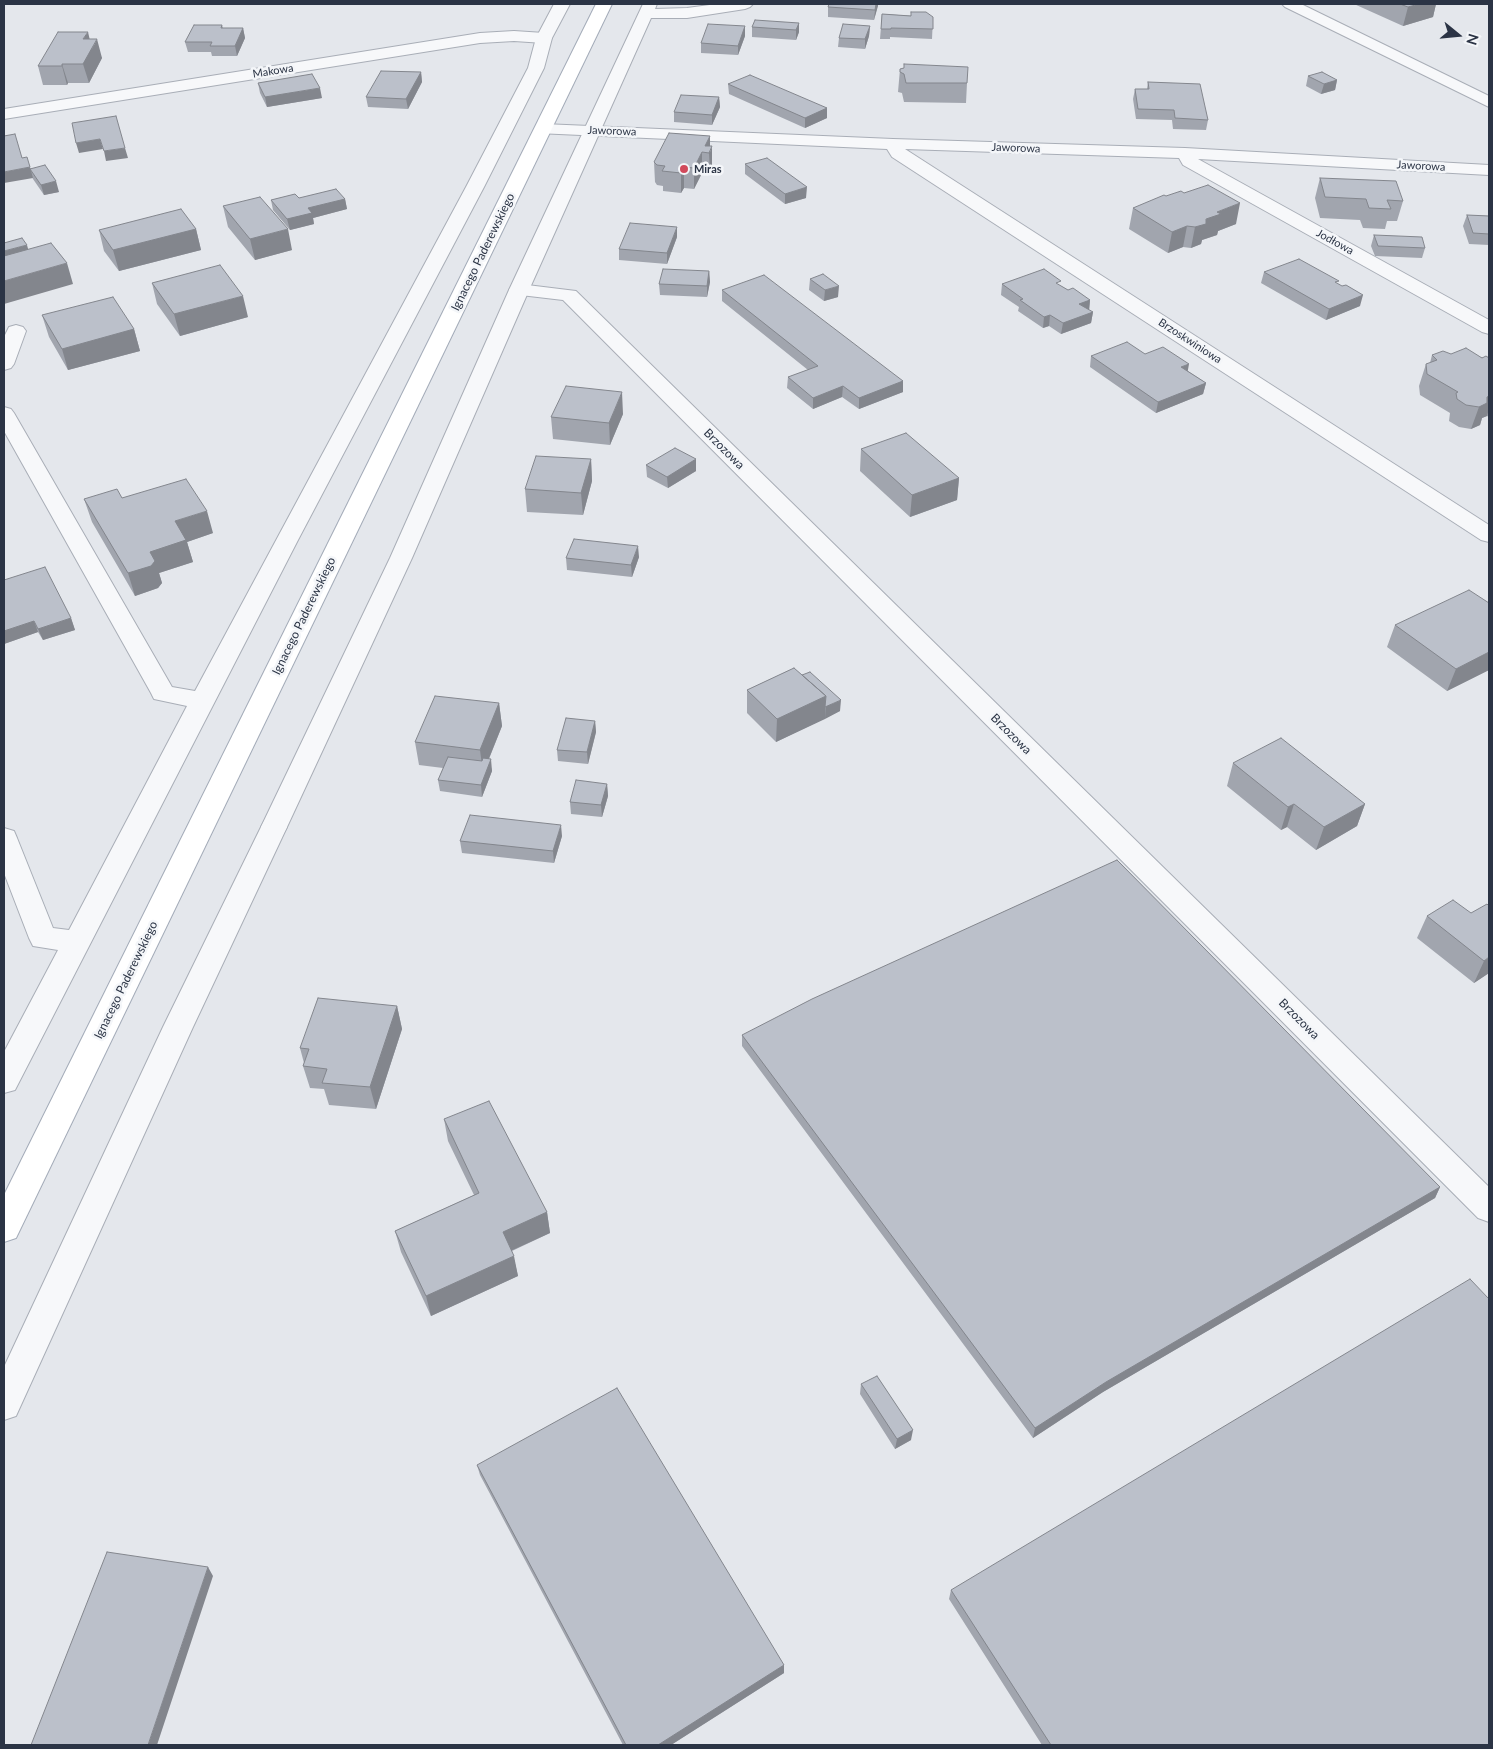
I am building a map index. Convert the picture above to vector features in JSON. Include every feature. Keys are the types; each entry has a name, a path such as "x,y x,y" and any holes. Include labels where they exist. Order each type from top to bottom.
{"main road":[{"name":"Ignacego Paderewskiego","path":"4,1228 604,4"}],"street":[{"path":"4,1081 202,701 475,187 536,68 544,38 562,4"},
{"path":"4,1404 178,1027 401,558 519,290 648,9 687,13 745,4"},
{"path":"1290,4 1489,102"},
{"name":"Makowa","path":"4,114 480,38 514,36 544,38"},
{"name":"Jaworowa","path":"543,129 893,144 1185,153 1489,170"},
{"name":"Brzoskwiniowa","path":"893,144 898,153 1489,535"},
{"name":"Jodłowa","path":"1185,153 1189,161 1489,328"},
{"name":"Brzozowa","path":"519,290 569,295 1489,1208"},
{"path":"4,364 16,331"},
{"path":"4,413 163,693 202,701"},
{"path":"4,838 43,938 77,942"}],"building":[{"path":"829,4 876,4 875,10 828,7"},
{"path":"1400,4 1419,4 1408,7"},
{"path":"911,12 926,12 933,17 933,29 881,29 882,14 911,16"},
{"path":"755,20 799,23 796,30 752,27"},
{"path":"708,24 745,26 738,46 701,43"},
{"path":"843,24 870,26 865,39 839,38"},
{"path":"194,25 222,25 221,28 243,28 235,46 210,46 212,42 185,42"},
{"path":"58,32 88,32 83,39 97,39 83,64 38,66"},
{"path":"904,64 968,67 967,83 906,83 904,74 900,72 900,69 904,68"},
{"path":"381,71 421,72 406,99 366,97"},
{"path":"1322,72 1337,80 1324,84 1308,76"},
{"path":"312,74 320,88 265,97 258,83"},
{"path":"750,75 827,108 805,118 728,84"},
{"path":"1148,82 1200,84 1208,120 1175,118 1174,110 1138,109 1135,89 1149,89"},
{"path":"681,95 719,97 712,115 674,112"},
{"path":"116,116 125,148 104,151 100,139 76,143 72,123"},
{"path":"669,133 710,136 705,146 712,146 709,153 702,152 694,168 684,167 681,173 662,171 665,166 657,165 654,162"},
{"path":"15,134 22,158 27,157 30,167 4,172 4,136"},
{"path":"767,158 807,187 785,194 745,164"},
{"path":"45,165 56,181 41,185 30,169"},
{"path":"1320,178 1396,181 1403,201 1387,200 1391,209 1369,208 1366,199 1325,197"},
{"path":"1208,185 1240,203 1217,212 1221,214 1206,219 1206,224 1195,227 1187,226 1172,232 1133,208 1164,195 1181,191 1184,193"},
{"path":"336,189 345,199 308,208 312,213 287,219 271,200 295,194 299,198"},
{"path":"260,197 288,229 250,239 223,206"},
{"path":"181,209 196,229 113,250 99,230"},
{"path":"1467,215 1489,216 1489,234 1473,233"},
{"path":"630,223 677,227 667,253 619,249"},
{"path":"1374,235 1422,237 1425,248 1378,246"},
{"path":"22,238 27,245 4,251 4,243"},
{"path":"51,243 67,263 4,281 4,256"},
{"path":"1299,259 1339,281 1335,282 1342,286 1346,285 1363,295 1329,309 1264,272"},
{"path":"220,265 243,296 174,314 152,283"},
{"path":"663,269 709,271 707,286 659,284"},
{"path":"1044,269 1061,281 1056,283 1068,290 1073,288 1090,300 1079,304 1093,312 1063,323 1050,315 1044,317 1002,284"},
{"path":"823,274 839,286 825,290 810,279"},
{"path":"764,275 903,381 859,398 843,386 813,398 788,377 818,366 722,290"},
{"path":"113,297 134,329 62,349 42,315"},
{"path":"1127,342 1145,354 1163,347 1189,364 1181,367 1206,383 1158,402 1091,356"},
{"path":"1466,348 1482,358 1486,356 1489,358 1489,396 1487,397 1487,403 1479,407 1466,405 1457,399 1456,393 1458,392 1427,374 1426,364 1437,360 1432,355 1443,351 1451,354"},
{"path":"566,386 622,392 609,423 551,417"},
{"path":"906,433 959,478 912,495 861,449"},
{"path":"675,448 696,459 667,477 646,465"},
{"path":"536,456 591,459 581,493 525,489"},
{"path":"186,479 207,511 175,521 186,540 150,552 155,561 151,566 128,573 84,499 117,489 122,498"},
{"path":"574,539 638,546 631,565 566,558"},
{"path":"45,567 71,618 38,629 34,621 4,631 4,580"},
{"path":"1469,590 1489,603 1489,652 1456,669 1395,625"},
{"path":"794,668 826,696 777,719 747,690"},
{"path":"810,672 841,700 825,707 826,696 802,675"},
{"path":"435,696 499,703 480,750 415,742"},
{"path":"566,718 595,721 587,752 557,750"},
{"path":"1281,738 1365,804 1324,827 1294,804 1288,807 1233,763"},
{"path":"448,757 482,761 483,758 491,759 481,785 438,780"},
{"path":"576,780 607,784 601,805 570,802"},
{"path":"470,815 561,825 553,851 460,841"},
{"path":"1117,860 1440,1187 1106,1382 1035,1428 742,1035 812,999"},
{"path":"1453,900 1471,913 1487,904 1489,906 1489,957 1484,961 1427,916"},
{"path":"318,998 397,1006 370,1087 322,1083 327,1069 303,1066 309,1049 300,1048"},
{"path":"489,1101 547,1212 503,1232 514,1256 426,1296 395,1231 479,1193 444,1119"},
{"path":"1470,1279 1489,1299 1489,1745 1051,1745 951,1590"},
{"path":"877,1376 913,1430 897,1439 861,1384"},
{"path":"617,1388 784,1665 658,1745 626,1745 477,1465"},
{"path":"107,1552 208,1567 148,1745 31,1745"}],"place":[{"name":"Miras","path":"684,169"}]}
